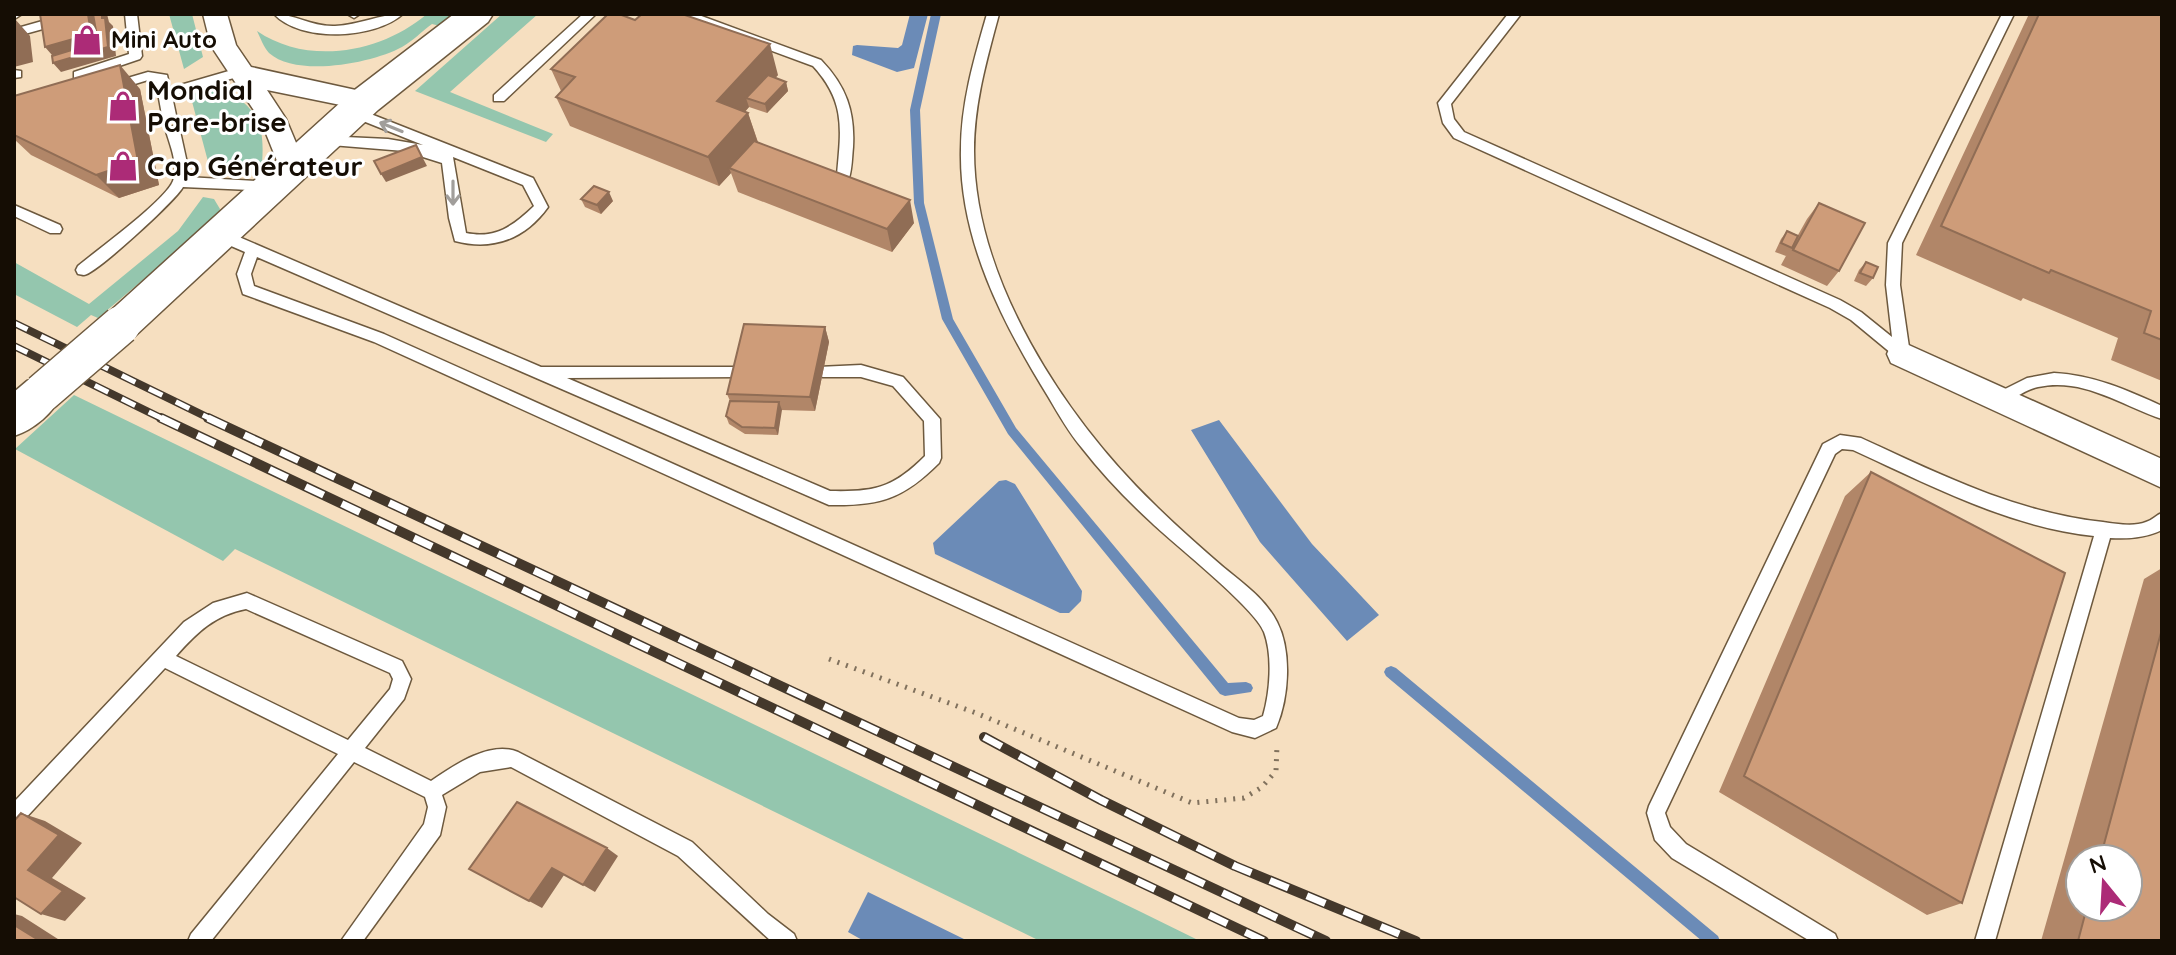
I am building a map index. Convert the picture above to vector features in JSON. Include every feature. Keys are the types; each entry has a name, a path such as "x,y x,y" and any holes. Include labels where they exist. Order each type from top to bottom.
{"street":[{"path":"215,14 224,46 273,119 282,178"},
{"path":"28,405 121,325 237,242 282,178 359,106 476,14"},
{"path":"239,72 359,106"},
{"path":"1902,354 2162,474"}],"lane":[{"path":"14,33 82,14"},
{"path":"79,75 136,56 131,14"},
{"path":"280,14 288,21 307,28 333,30 361,26 397,14"},
{"path":"499,98 590,14"},
{"path":"684,14 817,63 831,77 842,94 848,113 844,175"},
{"path":"237,242 243,281 248,290 379,338 1238,726 1255,729 1270,722 1277,707 1274,634 1265,618 1254,604 1159,521 1090,447 1037,367 1001,295 977,228 969,154 969,115 993,14"},
{"path":"1515,14 1444,103 1445,117 1451,130 1464,139 1835,304 1856,316 1902,354"},
{"path":"1902,354 1894,305 1892,263 1895,243 2008,14"},
{"path":"165,94 239,72"},
{"path":"104,90 157,75 162,78 169,115"},
{"path":"323,140 407,147 432,151 448,160 453,184 453,208 460,237 482,243 512,236 541,207 528,182 359,106"},
{"path":"83,270 168,197 180,182 173,131"},
{"path":"180,182 282,178"},
{"path":"14,210 55,229"},
{"path":"237,242 829,498 871,500 907,485 933,458 932,419 898,381 861,371 823,371"},
{"path":"537,372 742,371"},
{"path":"1998,399 2035,382 2064,378 2103,387 2162,413"},
{"path":"1828,941 1679,851 1662,833 1656,813 1829,449 1840,442 1855,443 2028,517 2104,530 2152,529 2162,520"},
{"path":"1985,941 2104,530"},
{"path":"14,816 205,613 224,604 247,601 396,667 402,679 398,693 198,941"},
{"path":"163,658 432,791 437,807 433,828 351,941"},
{"path":"432,791 466,767 492,758 512,758 685,849 761,921 787,941"}],"path":[{"path":"829,659 976,713 1192,803 1244,798 1262,787 1276,771 1278,750 1270,722"}],"green space":[{"path":"169,14 192,14 203,57 184,69"},
{"path":"427,14 453,14 440,26 432,24 406,45 389,53 335,65 298,65 282,61 267,51 257,31 299,49 344,50 388,38"},
{"path":"502,14 538,14 450,92 553,134 546,142 415,91"},
{"path":"223,88 244,103 257,119 262,138 262,164 210,169 190,94"},
{"path":"203,197 214,199 220,209 217,217 98,318 91,315 77,327 14,294 14,262 89,304 178,231"},
{"path":"74,395 1200,941 1040,941 235,549 223,561 15,449"}],"water":[{"path":"910,14 928,14 914,68 897,72 852,55 853,46 857,45 898,48 902,45"},
{"path":"1219,420 1312,544 1379,615 1347,641 1260,542 1191,430"},
{"path":"999,481 1015,484 1082,591 1081,601 1069,613 1060,613 935,554 933,543"},
{"path":"868,892 968,941 864,941 848,932"}],"building":[{"path":"40,14 88,14 91,34 45,47"},
{"path":"93,14 102,14 105,18 108,47 53,63 52,56 98,42"},
{"path":"608,14 635,20 642,14 682,14 770,44 717,101 748,113 708,157 556,97 575,77 551,69"},
{"path":"2039,14 2162,14 2162,340 2144,333 2151,311 2051,270 2049,273 1941,226"},
{"path":"14,19 17,45 14,46"},
{"path":"120,65 138,161 96,175 14,135 14,96"},
{"path":"768,75 786,82 765,104 746,98"},
{"path":"754,141 910,200 887,229 729,168"},
{"path":"416,145 422,157 381,174 374,161"},
{"path":"594,186 609,192 597,205 581,199"},
{"path":"1819,203 1865,223 1839,271 1793,250"},
{"path":"1787,231 1798,236 1792,248 1781,243"},
{"path":"1866,262 1878,267 1873,278 1860,273"},
{"path":"744,324 825,327 810,397 727,394"},
{"path":"730,401 779,402 775,428 742,427 726,416"},
{"path":"1871,472 2065,573 1962,903 1744,776"},
{"path":"2162,629 2162,941 2078,941 2083,923 2144,923 2144,843 2104,843"},
{"path":"517,802 607,848 583,885 552,868 529,901 469,869"},
{"path":"21,813 59,835 28,870 63,891 41,914 14,897 14,821"},
{"path":"14,925 40,941 14,941"}],"waterway":[{"path":"936,14 915,110 919,203 948,319 1012,431 1225,690 1246,688"},
{"path":"1391,672 1713,941"}],"railway":[{"path":"14,323 213,420"},
{"path":"14,346 165,420"},
{"path":"161,418 1264,941"},
{"path":"208,418 1326,941"},
{"path":"984,737 1101,800 1235,866 1416,941"}],"place":[{"name":"Mini Auto","path":"87,40"},
{"name":"Mondial Pare-brise","path":"123,106"},
{"name":"Cap Générateur","path":"123,166"}]}
